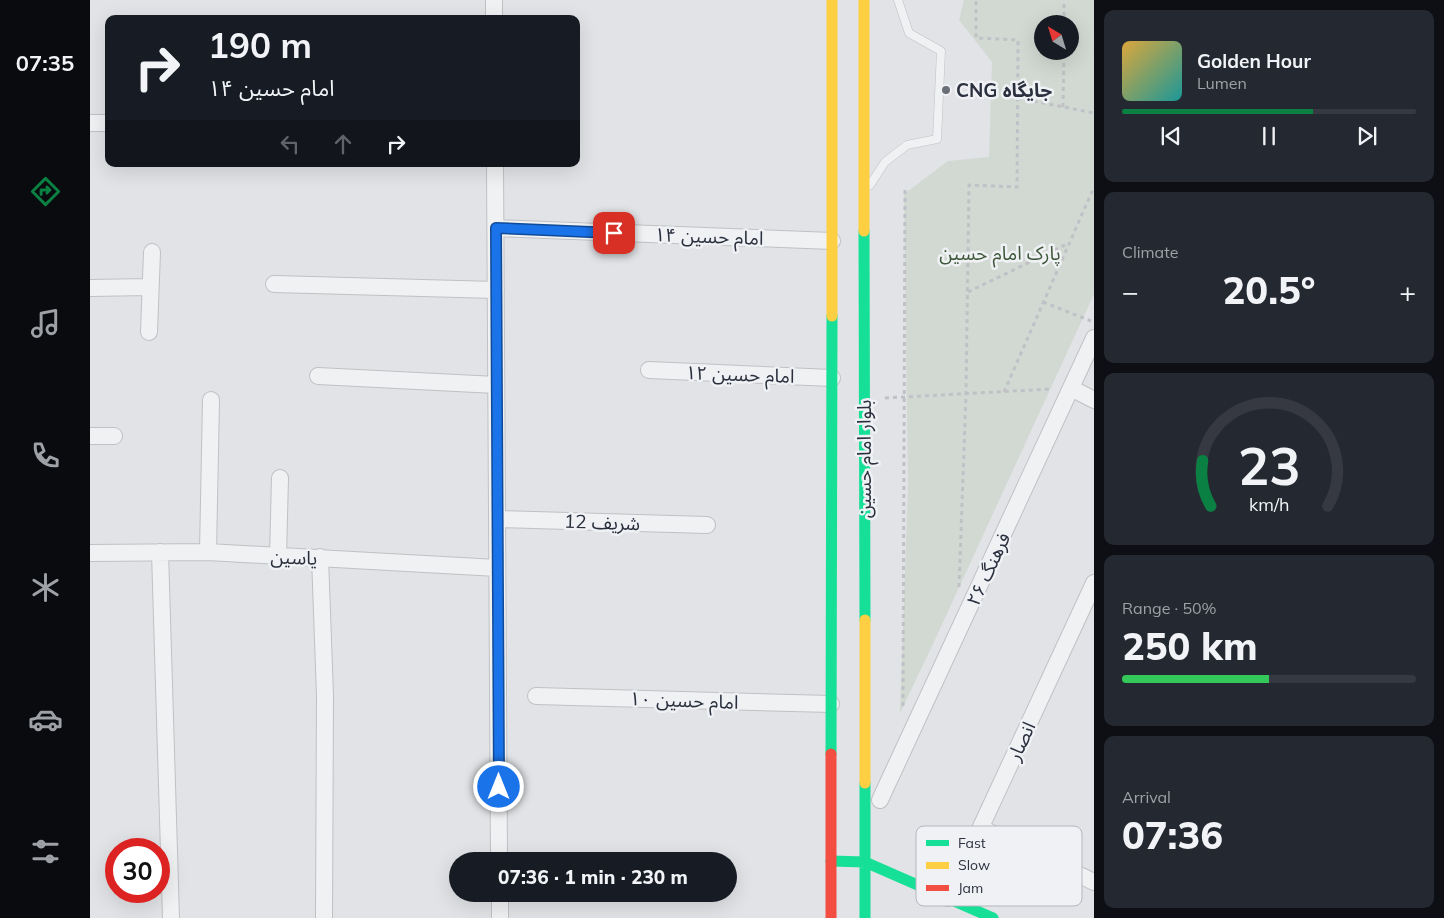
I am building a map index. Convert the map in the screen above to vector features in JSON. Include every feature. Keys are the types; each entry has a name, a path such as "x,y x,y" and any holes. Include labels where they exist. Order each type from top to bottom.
{"main road":[{"name":"بلوار امام حسین","path":"831,918 832,0"},
{"name":"بلوار امام حسین","path":"864,0 865,918"},
{"path":"831,860 865,862 916,884"},
{"path":"966,906 993,918"}],"street":[{"path":"494,0 494,15"},
{"path":"90,123 105,123"},
{"path":"495,167 499,852"},
{"name":"امام حسین ۱۴","path":"496,228 832,241"},
{"path":"149,332 152,252"},
{"path":"274,284 496,290"},
{"path":"90,288 150,288"},
{"name":"فرهنگ ۲۶","path":"880,800 1094,338"},
{"name":"امام حسین ۱۲","path":"649,370 832,378"},
{"path":"318,376 496,385"},
{"path":"1071,388 1094,400"},
{"path":"208,552 212,400"},
{"path":"90,436 114,436"},
{"path":"278,556 280,478"},
{"name":"شریف 12","path":"497,519 707,525"},
{"path":"160,552 171,918"},
{"name":"یاسین","path":"90,553 208,552 497,568"},
{"path":"320,557 325,696 324,918"},
{"name":"انصار","path":"982,826 1094,583"},
{"name":"امام حسین ۱۰","path":"536,696 831,704"},
{"path":"1082,876 1094,882"},
{"path":"500,902 500,918"}],"lane":[{"path":"864,195 885,162 907,145 937,139 941,51 909,33 898,0"}],"path":[{"path":"958,597 966,394 969,185 1017,187 1018,40 976,38 976,0"},
{"path":"1064,0 1064,15"},
{"path":"1063,107 1064,60"},
{"path":"1018,98 1094,113"},
{"path":"1004,392 1094,187"},
{"path":"903,712 905,189"},
{"path":"968,292 1070,242"},
{"path":"1043,302 1094,323"},
{"path":"864,399 1071,388"}],"green space":[{"name":"پارک امام حسین","path":"964,0 1094,0 1094,294 900,713 908,487 904,194 948,161 989,157 992,62 959,20"}],"traffic: fast":[{"path":"864,231 865,620"},
{"path":"831,754 832,316"},
{"path":"865,783 865,918"},
{"path":"831,861 865,862 916,884"},
{"path":"966,906 993,918"}],"traffic: slow":[{"path":"832,0 832,316"},
{"path":"864,0 864,231"},
{"path":"865,620 865,783"}],"traffic: jam":[{"path":"831,754 831,918"}],"place":[{"name":"CNG جایگاه","path":"946,90"}],"route":[{"path":"499,787 496,228 614,233"}]}
